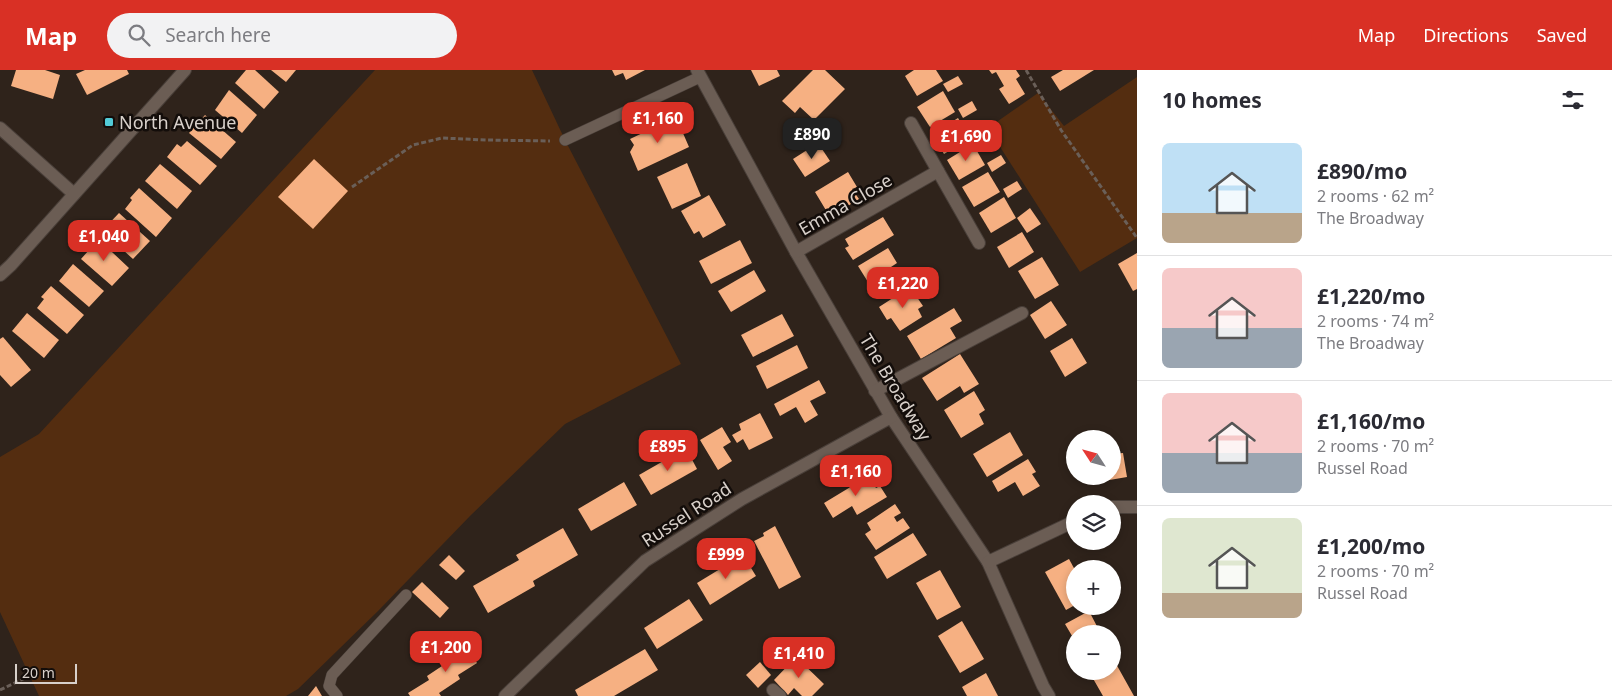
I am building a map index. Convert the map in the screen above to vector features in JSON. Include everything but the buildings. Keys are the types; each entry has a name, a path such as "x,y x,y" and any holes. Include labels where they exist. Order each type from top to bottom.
{"street":[{"path":"0,275 185,70"},
{"name":"The Broadway","path":"698,74 875,391 988,562 1049,696"},
{"path":"911,123 979,243"},
{"path":"0,128 74,194"},
{"name":"Emma Close","path":"796,252 938,171"},
{"path":"875,391 1022,313"},
{"name":"Russel Road","path":"505,696 645,561 742,499 891,417"},
{"path":"1121,507 1137,507"},
{"path":"988,562 1066,525"}],"lane":[{"path":"565,140 698,74"},
{"path":"336,696 329,686 332,676 406,595"}],"path":[{"path":"1026,70 1061,130 1137,238"},
{"path":"352,187 413,145 442,138 532,142 565,140"},
{"path":"0,690 29,676"}],"shaded area":[{"path":"375,70 532,70 565,140 681,364 565,424 471,515 378,611 298,689 286,696 39,696 0,612 0,457 39,434"},
{"path":"1137,77 1137,238 1080,272 988,128 1038,93 1064,126"}],"place":[{"name":"North Avenue","path":"109,122"}]}
